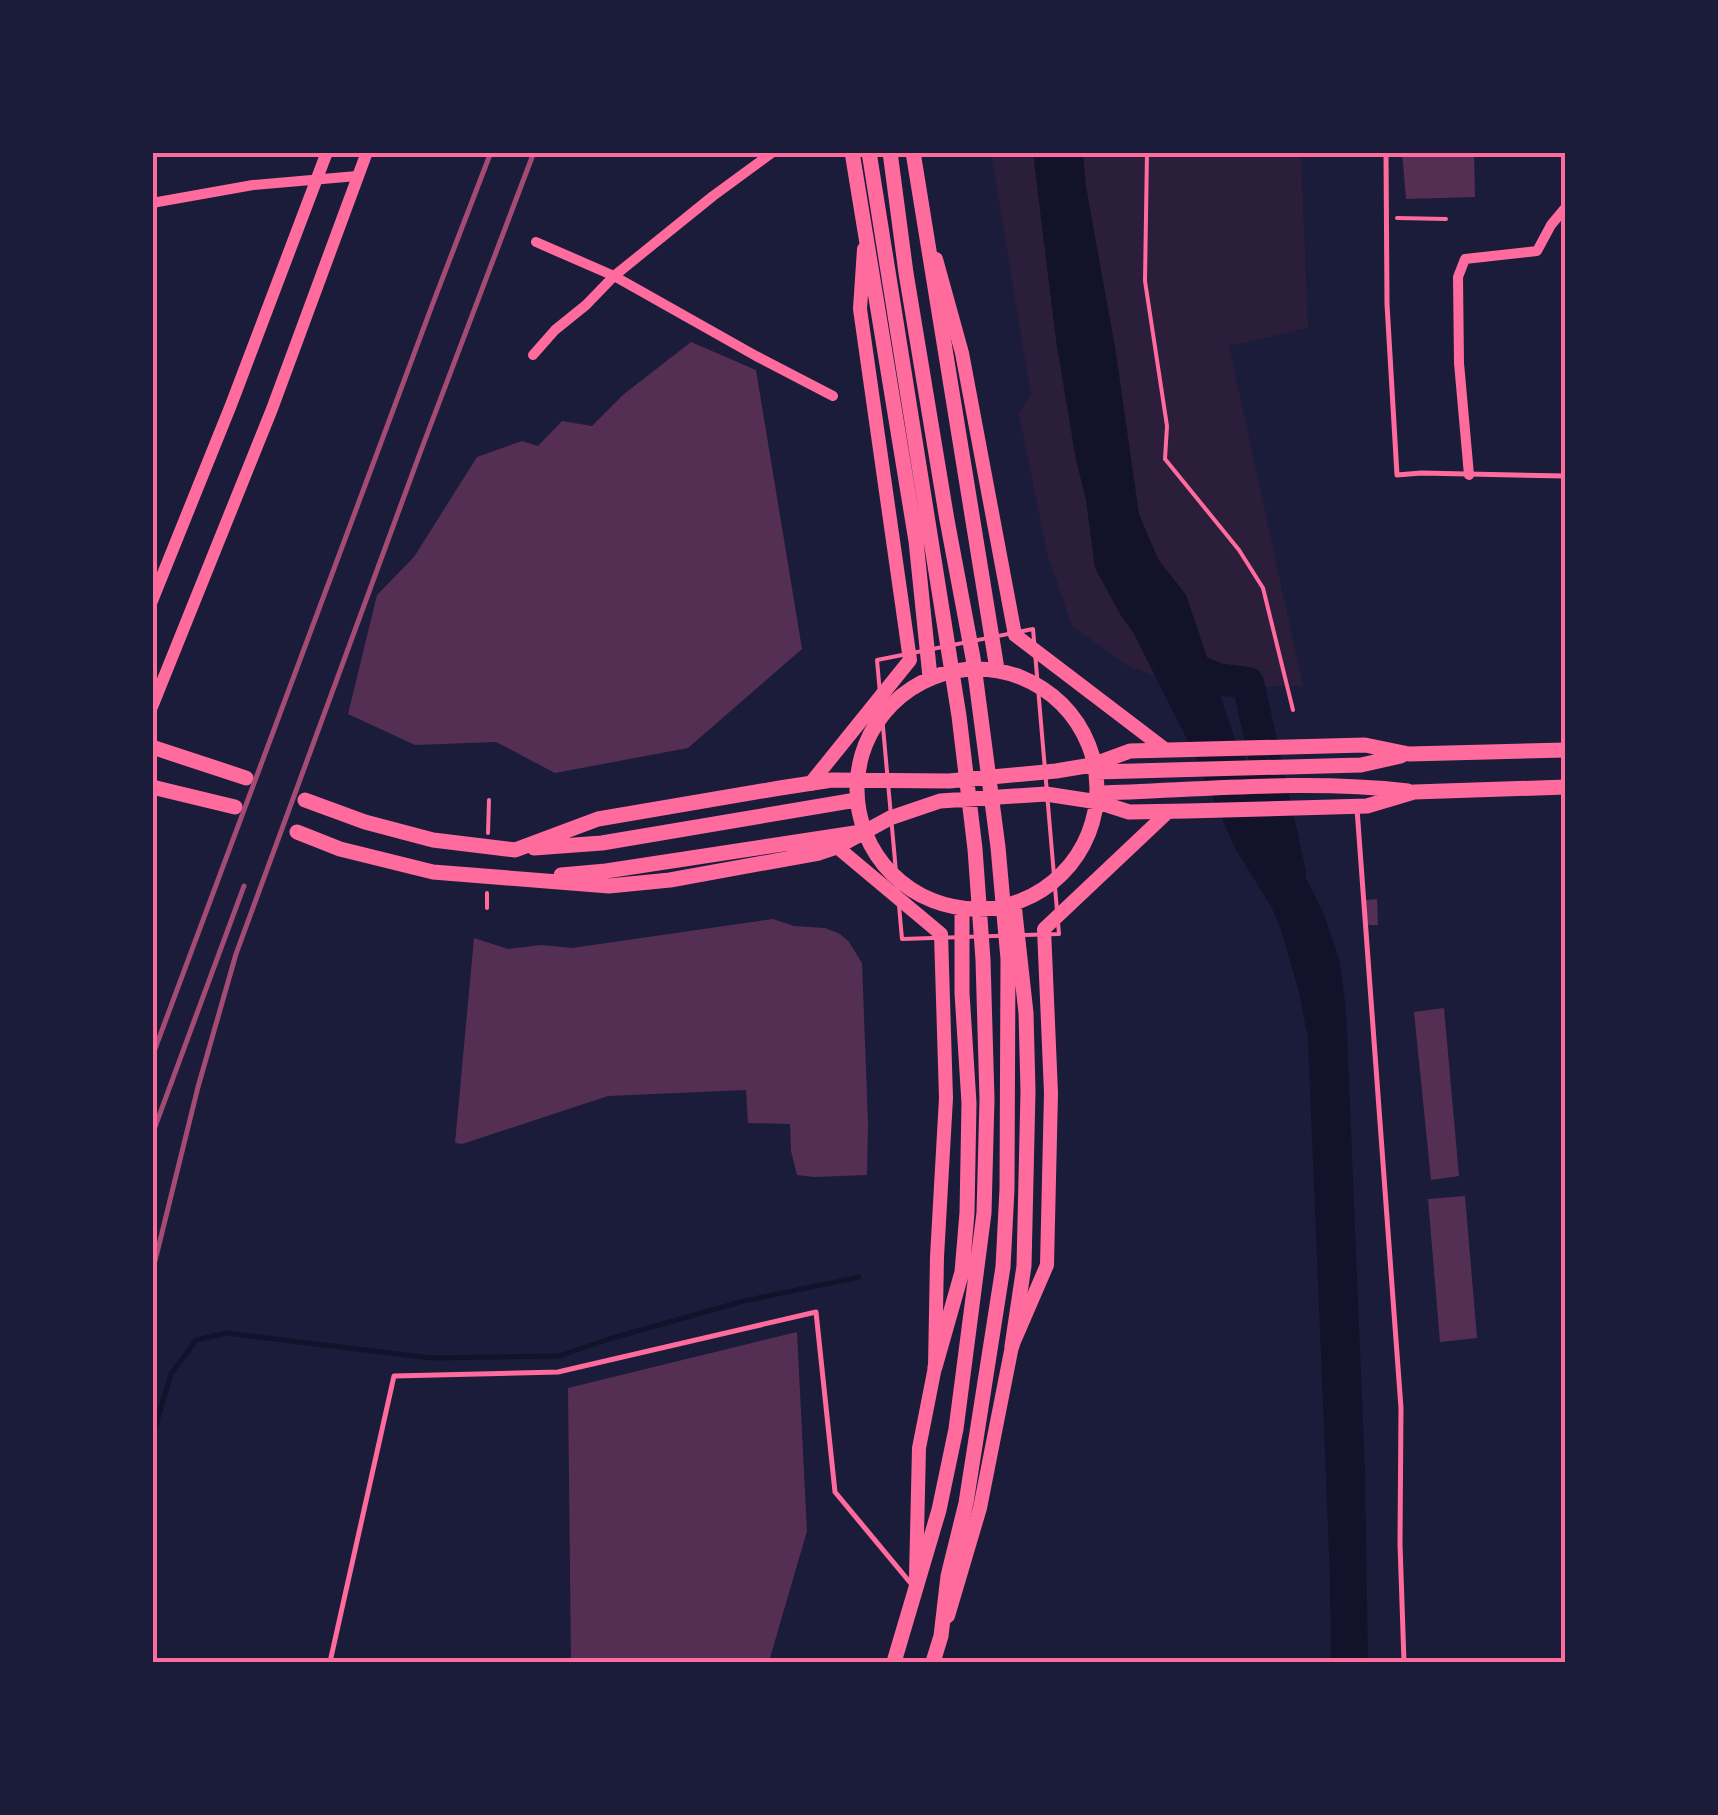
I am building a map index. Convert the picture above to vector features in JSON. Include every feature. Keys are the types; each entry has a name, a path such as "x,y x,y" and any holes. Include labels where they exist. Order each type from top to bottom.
{"main road":[{"path":"852,152 916,542 930,677"},
{"path":"869,152 943,605 974,850 983,960 987,1099 984,1213 956,1429 939,1510 894,1662"},
{"path":"890,152 906,273 973,658 1008,958 1003,1266 966,1504 948,1576 942,1636"},
{"path":"913,152 997,669"},
{"path":"925,219 962,353 1015,635 1166,750"},
{"path":"810,784 910,660 860,309 865,238"},
{"path":"963,668 997,669 1032,682 1063,704 1085,736 1096,772 1097,793 1090,829 1073,862 1047,887 1014,904 988,910 962,909 930,901 902,884 879,860 864,831 856,800 859,762 874,726 898,697 930,677 963,668"},
{"path":"515,850 598,819 832,780 949,781 1056,771 1092,765 1130,752 1166,750 1365,745 1409,754"},
{"path":"152,747 246,778"},
{"path":"1096,772 1361,765 1409,754 1566,750"},
{"path":"1097,793 1308,786 1363,786 1414,792 1566,787"},
{"path":"152,787 235,806"},
{"path":"297,832 340,849 434,872 609,886 766,864 836,848 890,818 940,801 1046,794 1098,802 1130,812 1367,806 1414,792"},
{"path":"305,800 433,840 515,850 602,843 856,800"},
{"path":"1012,1346 1047,1265 1051,1093 1044,930 1169,811"},
{"path":"519,878 606,871 864,831"},
{"path":"836,848 942,934 946,1098 935,1368"},
{"path":"933,1662 980,1508 1024,1266 1028,1172 1026,1013 1014,904"},
{"path":"915,1588 919,1448 935,1368 962,1272 967,1213 969,1102 962,993 962,909"}],"street":[{"path":"152,601 326,152"},
{"path":"152,707 272,409 367,152"},
{"path":"533,355 614,276 773,152"},
{"path":"152,203 254,185 357,176"},
{"path":"1468,475 1459,363 1458,277 1465,259 1537,252 1566,207"},
{"path":"536,242 614,276 834,396"}],"lane":[{"path":"1386,152 1387,304 1397,475 1566,476"},
{"path":"1357,806 1401,1408 1404,1662"},
{"path":"330,1662 394,1376 558,1372 816,1312 834,1492 915,1588"}],"path":[{"path":"1147,152 1145,281 1166,426 1165,459 1240,550 1264,588 1293,710"},
{"path":"1392,218 1446,219"}],"shaded area":[{"path":"991,153 1301,153 1308,328 1229,346 1303,686 1253,686 1244,694 1232,686 1201,686 1164,679 1128,666 1072,626 1047,553 1019,414 1031,395"},
{"path":"1033,153 1083,153 1139,514 1158,559 1186,595 1235,739 1323,912 1339,959 1346,1009 1365,1473 1368,1662 1331,1662 1308,1038 1299,992 1272,908 1235,848 1189,743 1133,632 1095,568 1056,340"}],"building":[{"path":"1402,152 1474,152 1475,197 1406,199"},
{"path":"691,342 756,370 802,649 688,748 555,773 496,742 415,745 348,714 377,595 414,557 477,457 522,441 538,446 562,421 592,426 624,394"},
{"path":"1377,899 1378,925 1367,925 1366,900"},
{"path":"773,919 840,934 862,963 867,1175 797,1175 790,1124 748,1123 746,1090 608,1096 462,1144 455,1143 474,938 508,949 541,945 572,948"},
{"path":"1444,1008 1459,1176 1431,1180 1414,1012"},
{"path":"1465,1196 1477,1338 1440,1342 1428,1199"},
{"path":"797,1332 807,1531 770,1658 766,1662 571,1662 568,1388"}],"waterway":[{"path":"1174,662 1218,679 1248,683 1290,873"},
{"path":"152,1438 171,1374 196,1340 226,1333 431,1358 559,1356 744,1301 859,1277"}],"railway":[{"path":"152,1057 491,152"},
{"path":"152,1273 236,954 534,152"},
{"path":"152,1135 244,886"}]}
